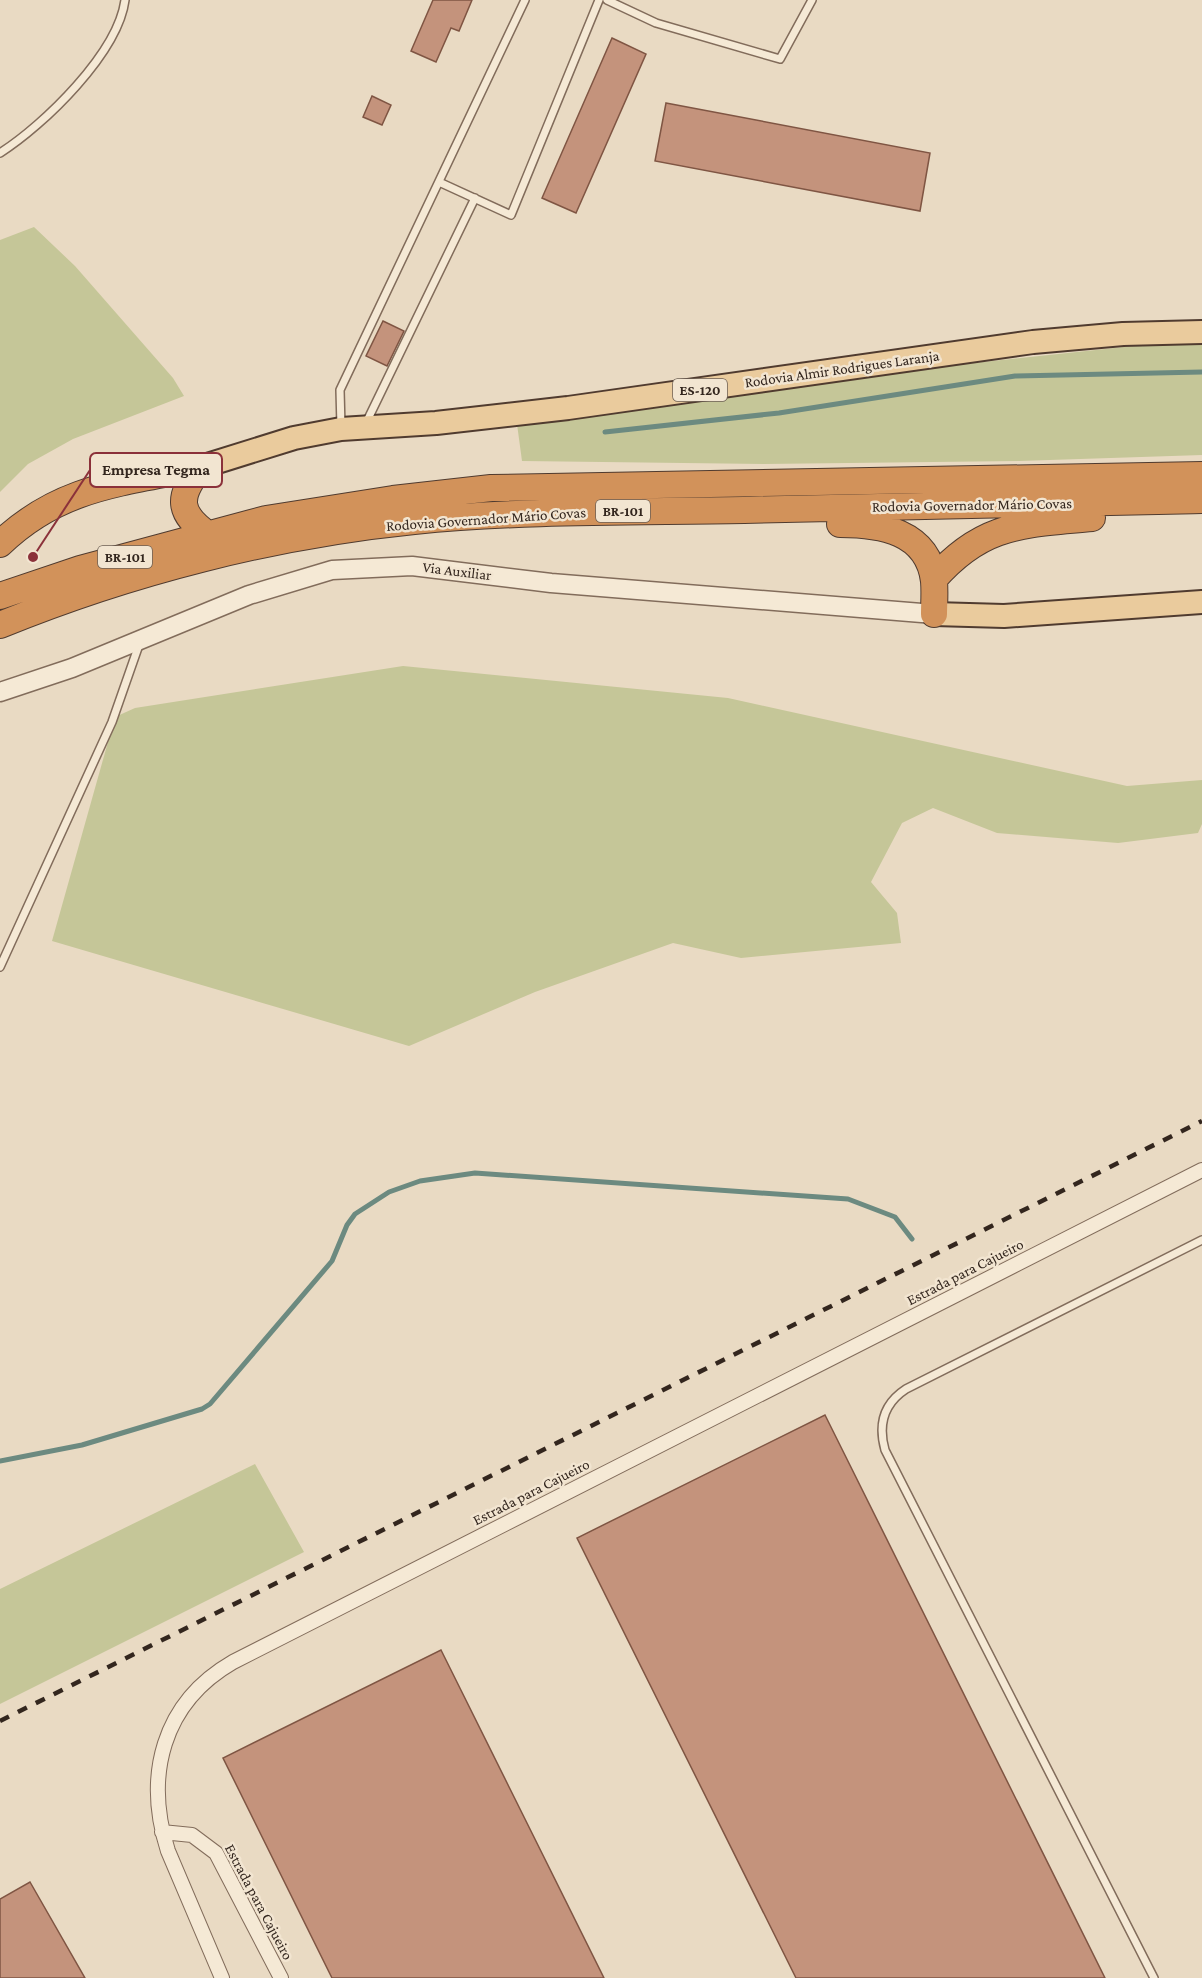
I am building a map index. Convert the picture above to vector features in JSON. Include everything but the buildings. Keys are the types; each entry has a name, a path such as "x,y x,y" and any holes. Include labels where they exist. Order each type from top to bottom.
{"highway":[{"path":"201,467 187,485 183,498 184,510 194,525 210,536"},
{"path":"0,544 21,523 63,499 90,489 201,467"},
{"name":"Rodovia Governador Mário Covas","path":"0,596 80,569 210,536 266,519 491,488 1202,475"},
{"path":"934,579 953,557 973,542 993,533 1046,522 1125,515 1202,501"},
{"name":"Rodovia Governador Mário Covas","path":"0,625 152,574 261,547 413,521 573,511 1202,501"},
{"path":"712,510 791,524 873,524 894,529 912,542 924,556 934,579 934,614"}],"main road":[{"name":"Rodovia Almir Rodrigues Laranja","path":"201,467 294,438 341,429 436,423 568,408 1033,342 1123,334 1202,332"},
{"path":"934,614 1004,616 1202,602"}],"street":[{"name":"Via Auxiliar","path":"0,692 72,668 249,595 332,570 412,566 551,583 934,614"},
{"name":"Estrada para Cajueiro","path":"281,1978 216,1853 192,1836 162,1832 157,1791 162,1754 168,1736 185,1702 219,1670 1202,1170"},
{"path":"162,1832 222,1978"}],"lane":[{"path":"0,153 16,143 89,74 122,15 124,0"},
{"path":"341,429 340,390 525,0"},
{"path":"439,182 511,214 599,0"},
{"path":"607,0 656,23 780,59 812,0"},
{"path":"364,428 475,198"},
{"path":"0,968 112,722 140,640"},
{"path":"1154,1978 890,1461 885,1450 881,1428 887,1408 906,1389 1202,1240"}],"green space":[{"path":"34,227 75,266 173,378 184,396 73,439 28,464 0,492 0,240"},
{"path":"1180,341 1202,342 1202,455 1019,461 764,464 522,461 517,424 590,404"},
{"path":"403,666 728,698 1127,786 1202,780 1202,824 1198,833 1118,843 997,833 933,808 902,823 871,882 897,913 901,943 741,958 673,943 535,992 409,1046 52,941 115,717 135,708"},
{"path":"255,1464 304,1552 0,1704 0,1589"}],"waterway":[{"path":"605,432 779,413 1015,376 1202,372"},
{"path":"0,1461 82,1445 202,1409 210,1404 332,1261 347,1225 355,1214 389,1192 420,1181 475,1173 848,1199 895,1217 912,1239"}],"railway":[{"path":"0,1721 1202,1121"}],"place":[{"name":"Empresa Tegma","path":"33,557"}]}
